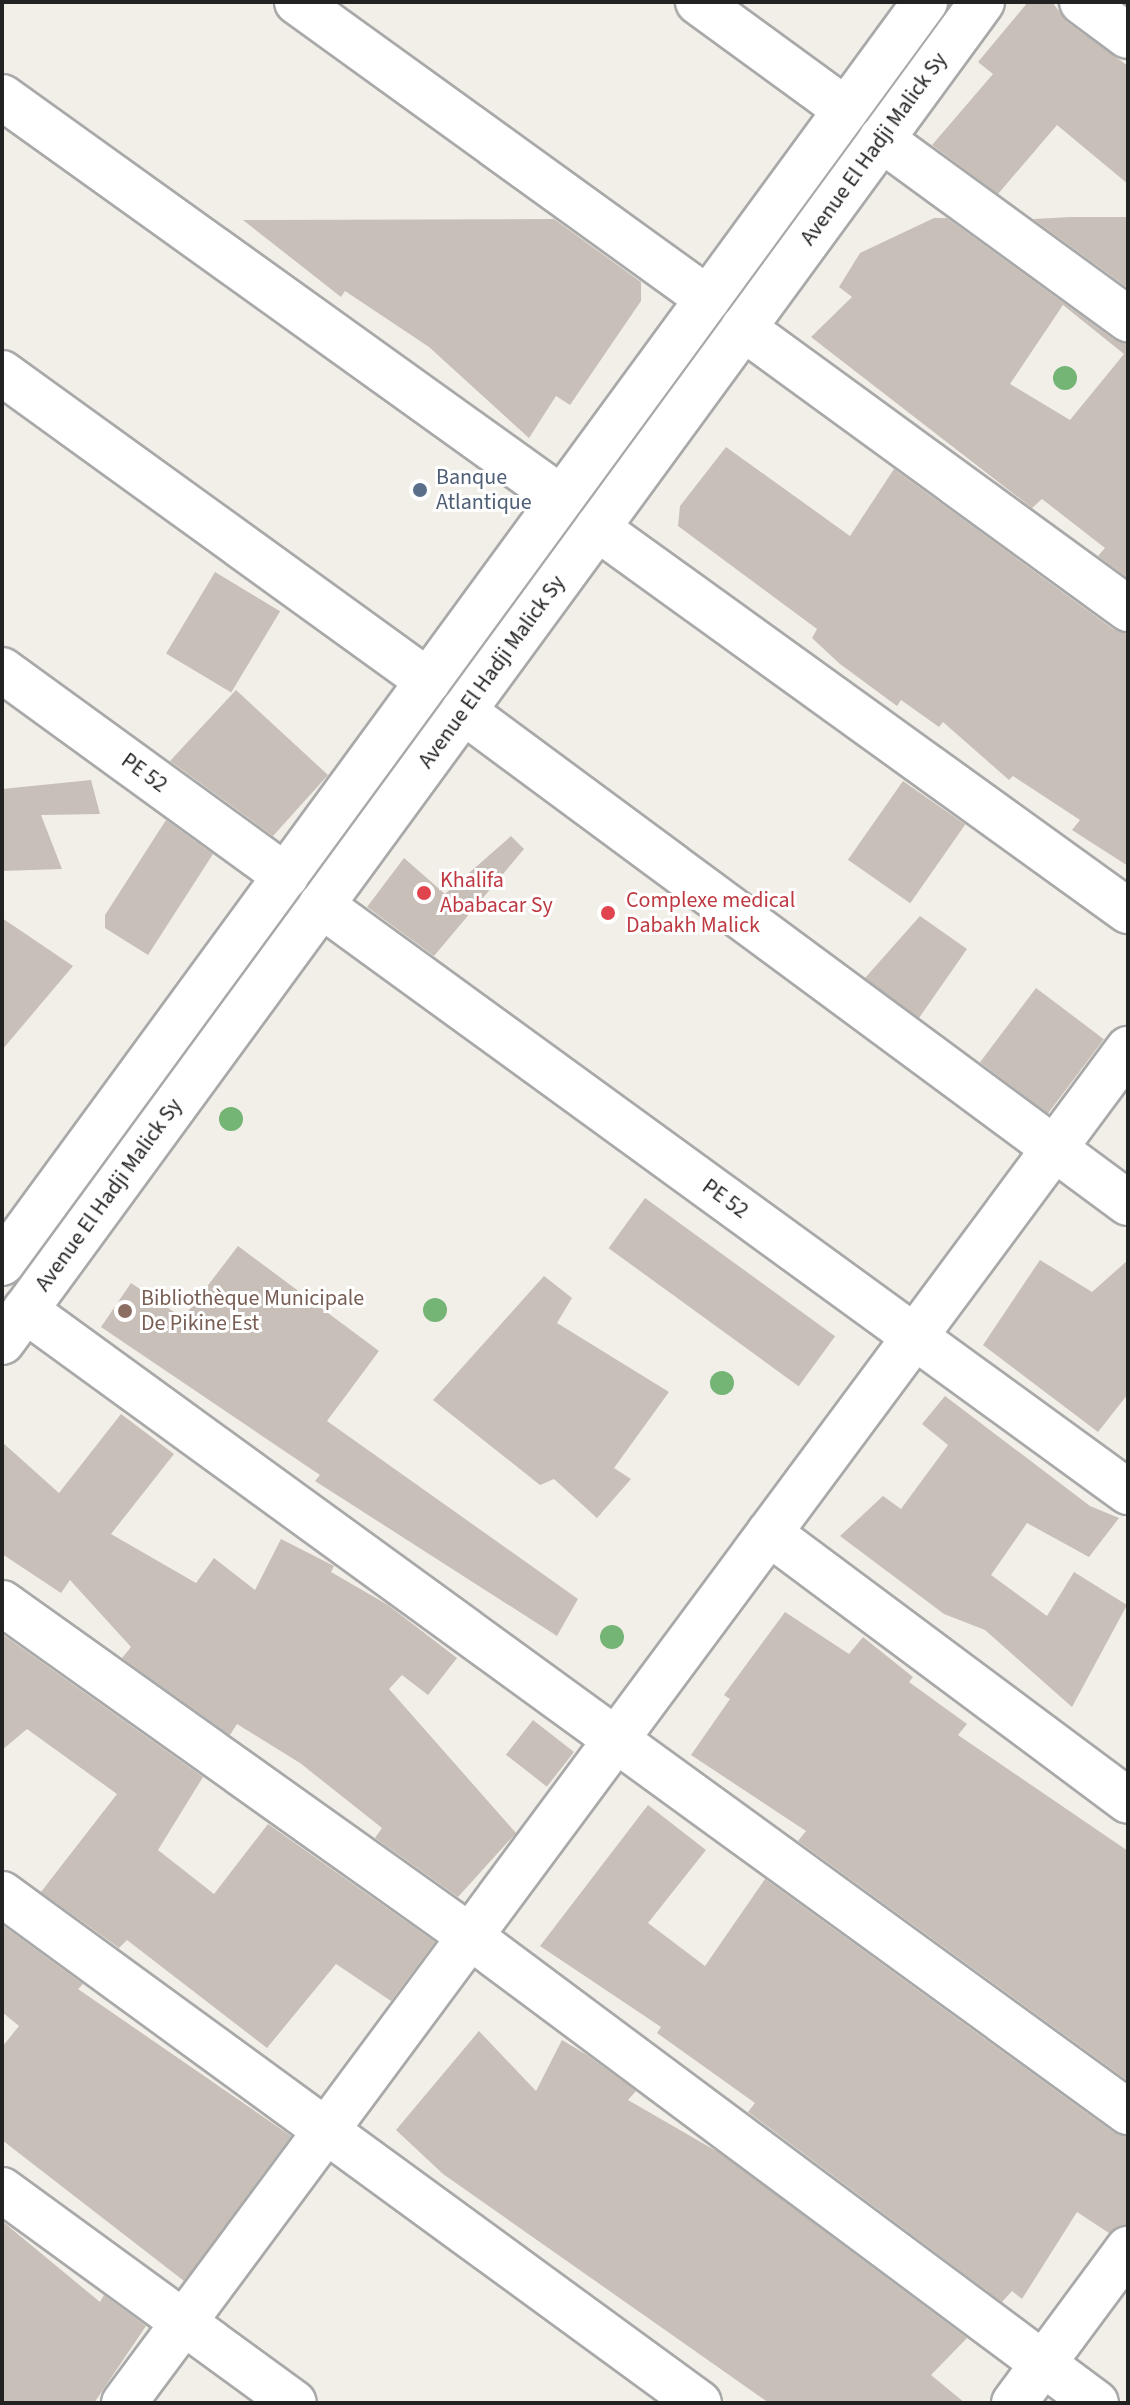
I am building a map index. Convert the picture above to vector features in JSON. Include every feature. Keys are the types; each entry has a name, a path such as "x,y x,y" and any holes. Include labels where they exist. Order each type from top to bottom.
{"street":[{"path":"297,2 708,299"},
{"path":"698,2 846,110"},
{"name":"Avenue El Hadji Malick Sy","path":"2,1263 925,2"},
{"name":"Avenue El Hadji Malick Sy","path":"14,1326 982,2"},
{"path":"1082,2 1128,36"},
{"path":"2,97 561,498"},
{"path":"881,139 1128,319"},
{"path":"743,328 1128,609"},
{"path":"2,373 428,681"},
{"path":"597,528 1128,911"},
{"name":"PE 52","path":"2,670 286,876"},
{"path":"463,711 1128,1203"},
{"name":"PE 52","path":"321,905 1128,1492"},
{"path":"124,2403 468,1935 1128,1049"},
{"path":"14,1326 616,1739 1128,2112"},
{"path":"769,1533 1128,1801"},
{"path":"2,1603 468,1935 1096,2403"},
{"path":"2,1894 699,2403"},
{"path":"2,2190 294,2403"},
{"path":"1014,2403 1128,2249"}],"building":[{"path":"1028,2 1052,2 1067,22 1128,66 1128,184 1057,125 998,194 932,145 993,74 978,62"},
{"path":"1128,217 1128,288 1033,219"},
{"path":"934,218 947,218 1113,339 1128,344 1128,578 1098,556 1105,548 1042,499 1032,508 811,337 852,297 839,287 860,253","holes":["1063,305 1124,354 1070,420 1010,384"]},
{"path":"554,219 641,282 641,301 570,405 556,396 529,438 429,347 345,291 341,297 243,220"},
{"path":"726,447 850,536 894,469 1113,629 1128,634 1128,866 1072,830 1080,820 1013,776 1009,780 943,722 939,727 901,700 897,706 840,664 812,638 817,629 678,526 680,506"},
{"path":"215,572 280,611 231,693 166,653"},
{"path":"236,690 328,775 273,836 170,761"},
{"path":"91,780 100,814 41,815 62,869 2,871 2,789"},
{"path":"903,781 965,825 910,903 848,860"},
{"path":"166,820 213,854 148,955 105,928 105,915"},
{"path":"511,836 524,849 434,956 367,907 404,858 445,894"},
{"path":"920,916 967,949 919,1018 865,978"},
{"path":"2,918 73,966 2,1050"},
{"path":"1036,988 1104,1039 1048,1113 980,1062"},
{"path":"645,1198 835,1336 799,1386 609,1248"},
{"path":"238,1246 379,1351 327,1421 578,1599 557,1636 315,1481 320,1475 101,1327 131,1283 183,1318"},
{"path":"1040,1260 1092,1292 1128,1260 1128,1394 1098,1432 983,1345"},
{"path":"544,1276 572,1298 557,1323 669,1392 614,1468 631,1479 597,1518 554,1479 540,1485 433,1400"},
{"path":"945,1396 1090,1506 1119,1518 1089,1557 1027,1523 991,1575 1047,1616 1074,1572 1127,1605 1072,1707 985,1630 944,1614 840,1536 883,1496 901,1509 948,1445 922,1424"},
{"path":"121,1414 174,1454 111,1534 196,1583 214,1558 255,1590 281,1539 334,1566 331,1572 388,1605 457,1658 428,1695 402,1675 389,1689 516,1833 458,1897 375,1838 382,1828 300,1763 237,1724 230,1735 122,1658 131,1647 70,1580 61,1593 2,1554 2,1442 59,1493"},
{"path":"785,1612 849,1654 863,1637 913,1677 909,1682 967,1724 958,1735 1128,1851 1128,2081 798,1841 806,1831 691,1755 730,1699 724,1695"},
{"path":"2,1634 203,1777 158,1850 214,1894 268,1824 435,1942 391,2001 336,1964 267,2048 127,1940 119,1948 41,1892 117,1794 27,1729 2,1750"},
{"path":"533,1720 574,1752 547,1787 506,1755"},
{"path":"648,1805 706,1850 648,1923 705,1966 765,1879 1113,2132 1128,2137 1128,2224 1109,2233 1077,2212 1022,2299 1012,2291 1002,2302 748,2112 755,2103 657,2033 661,2027 540,1946"},
{"path":"2,1925 83,1984 78,1989 291,2136 184,2281 2,2140 2,2047 19,2026 2,2012"},
{"path":"479,2031 536,2091 562,2040 587,2055 636,2091 628,2100 718,2152 967,2338 931,2375 965,2403 769,2403 443,2174 396,2130"},
{"path":"2,2221 100,2302 104,2295 146,2326 94,2403 2,2403"}],"place":[{"name":"Banque Atlantique","path":"420,490"},
{"name":"Khalifa Ababacar Sy","path":"424,893"},
{"name":"Complexe medical Dabakh Malick","path":"608,913"},
{"name":"Bibliothèque Municipale De Pikine Est","path":"125,1311"}]}
